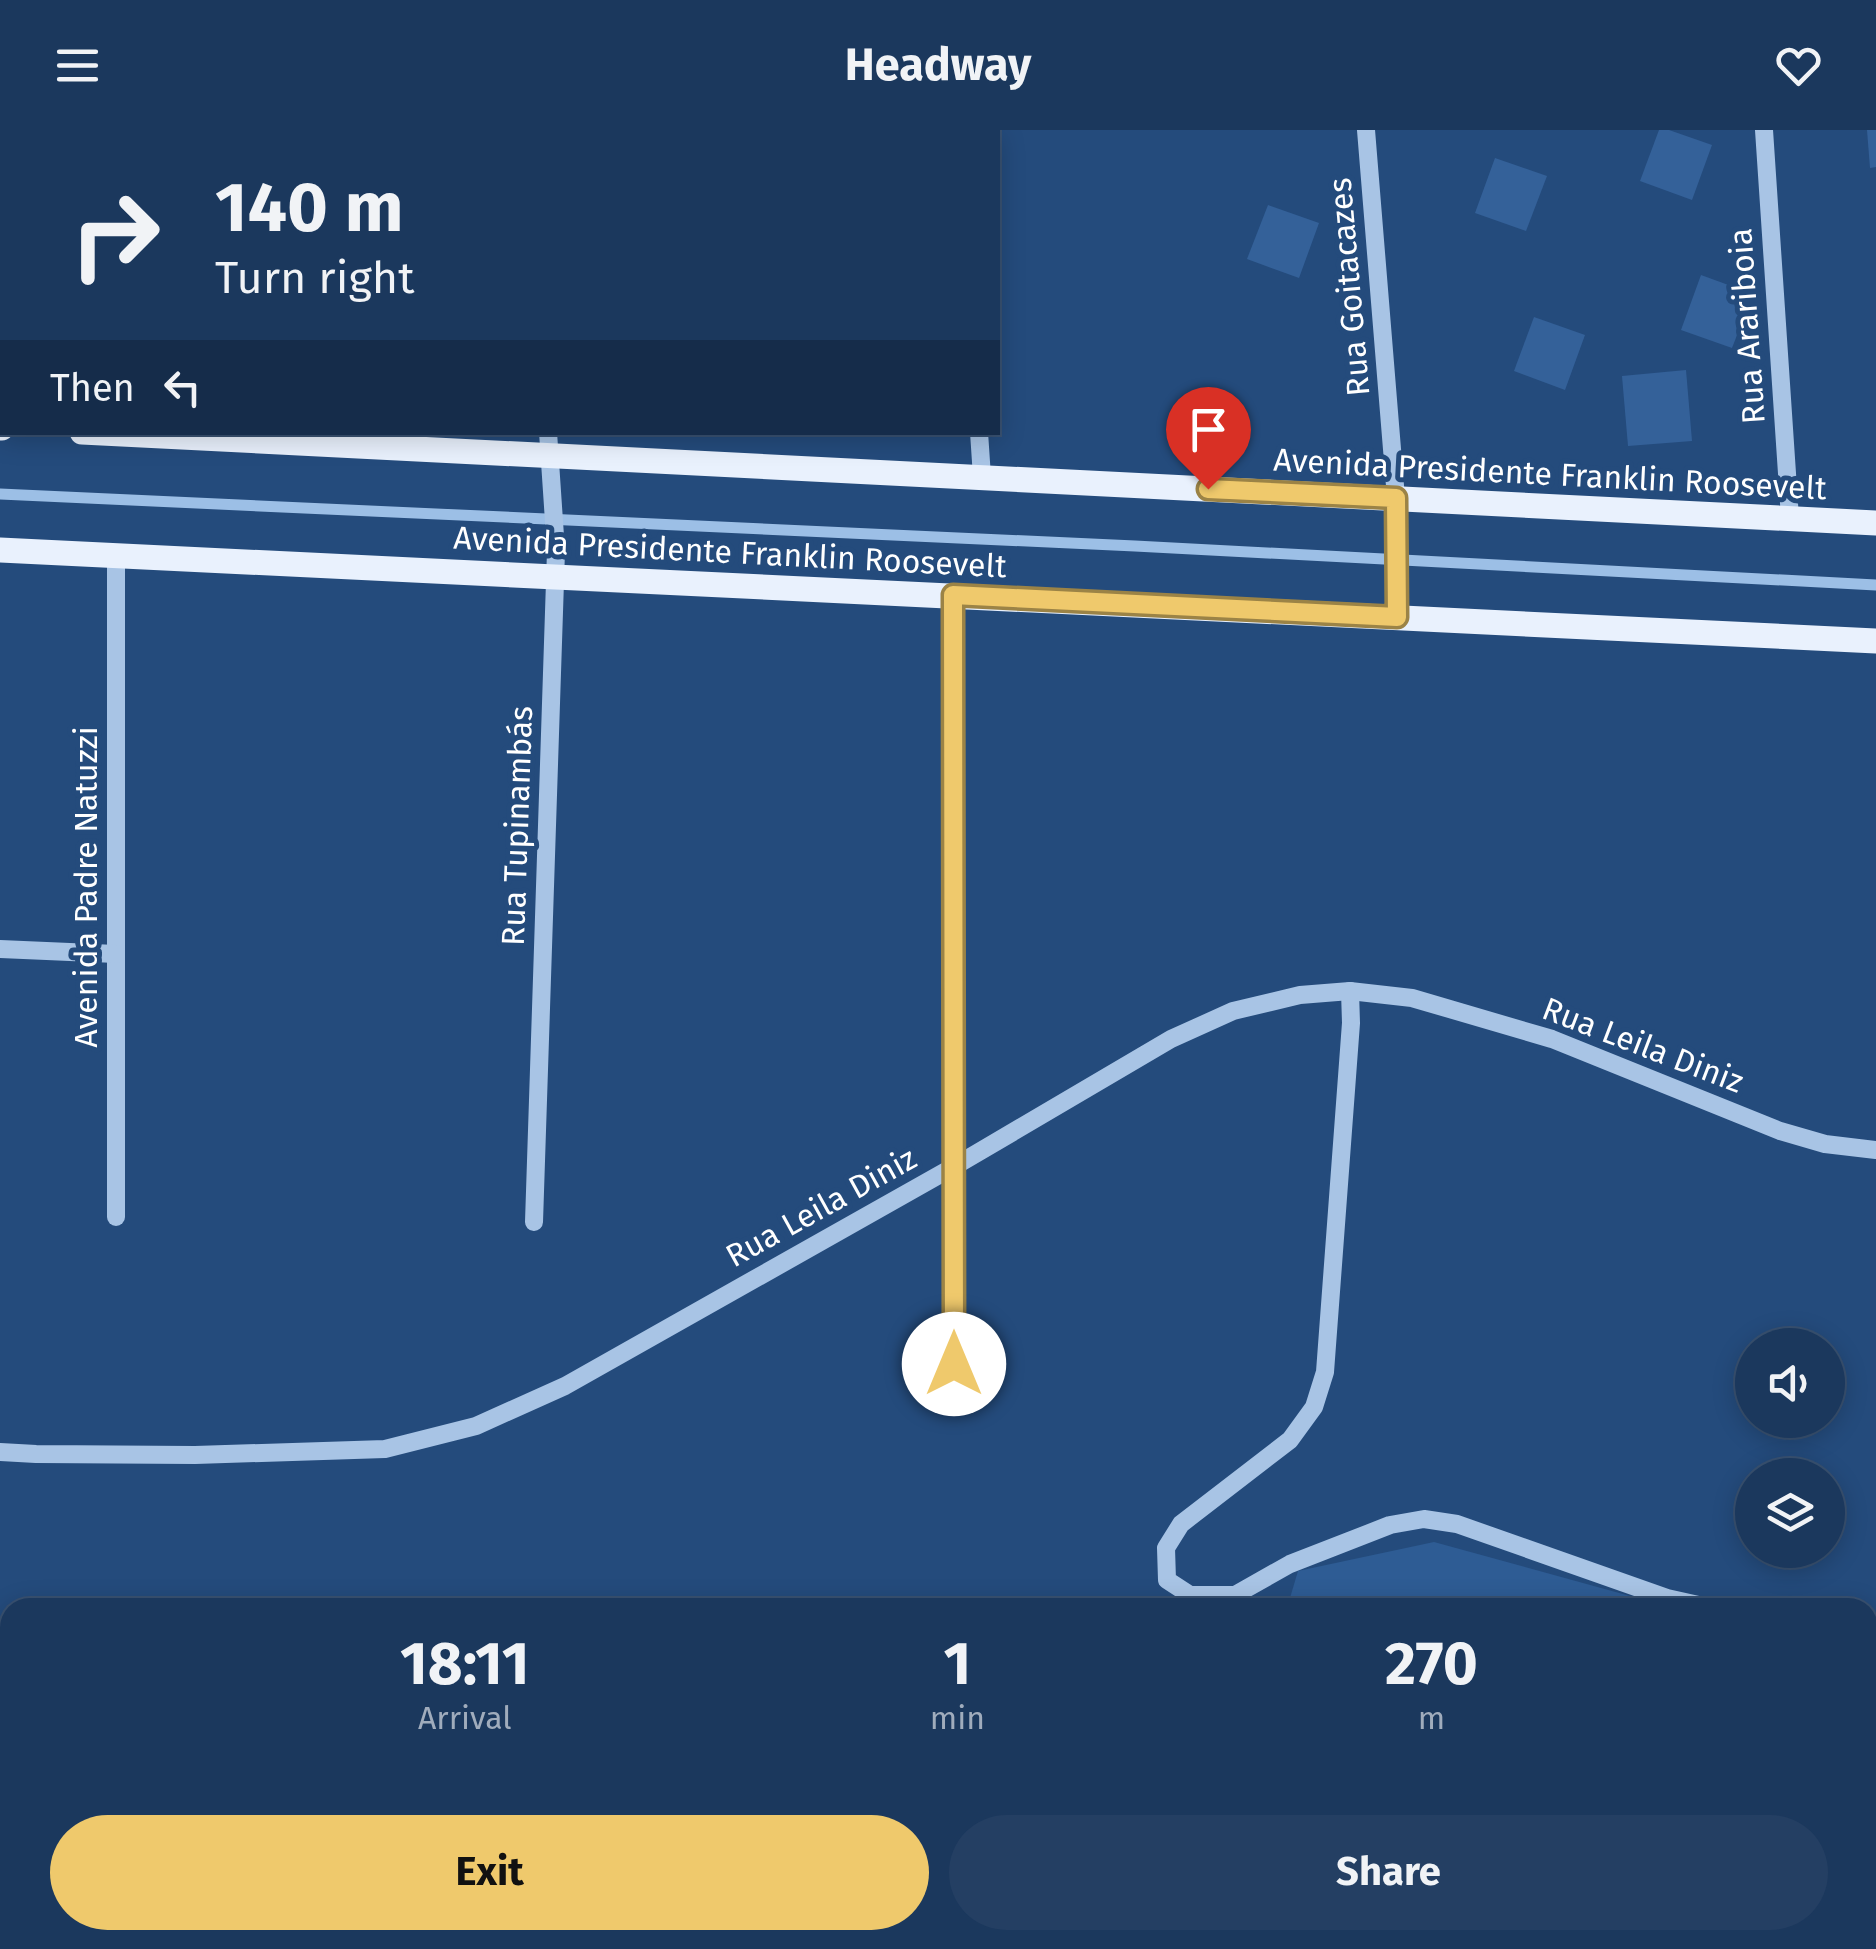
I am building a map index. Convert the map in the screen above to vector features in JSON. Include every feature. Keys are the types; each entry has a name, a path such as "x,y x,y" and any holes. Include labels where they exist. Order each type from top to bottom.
{"main road":[{"name":"Avenida Presidente Franklin Roosevelt","path":"171,435 549,444 982,478 1876,523"},
{"name":"Avenida Presidente Franklin Roosevelt","path":"0,550 216,559 555,563 953,595 1876,641"}],"street":[{"name":"Rua Goitacazes","path":"1366,130 1396,498 1397,617"},
{"name":"Rua Arariboia","path":"1764,130 1790,518"},
{"path":"978,435 982,478"},
{"name":"Rua Tupinambás","path":"534,1222 555,563 549,444"},
{"name":"Avenida Padre Natuzzi","path":"116,556 116,1217"},
{"path":"953,595 954,1364"},
{"path":"0,949 116,954"},
{"path":"1350,991 1325,1372 1314,1407 1290,1440 1182,1524 1166,1548 1168,1580 1190,1595 1235,1595 1290,1564 1390,1525 1424,1519 1456,1524 1667,1598"},
{"name":"Rua Leila Diniz","path":"0,1452 196,1455 385,1449 476,1426 566,1386 1171,1039 1233,1012 1300,995 1350,991 1412,998 1552,1039 1780,1130 1825,1144 1876,1150"}],"shaded area":[{"path":"1434,1542 1637,1598 1290,1598 1298,1571"}],"building":[{"path":"1659,130 1712,145 1692,200 1640,181"},
{"path":"1867,130 1876,130 1876,167 1870,168"},
{"path":"1495,158 1547,176 1526,231 1475,213"},
{"path":"1268,205 1319,223 1299,278 1247,259"},
{"path":"1701,275 1753,294 1732,348 1681,330"},
{"path":"1534,317 1585,335 1565,390 1514,371"},
{"path":"1686,370 1692,441 1628,446 1622,376"}],"waterway":[{"path":"0,494 1135,546 1876,585"}],"route":[{"path":"954,1364 953,595 1397,617 1396,498 1208,489"}]}
